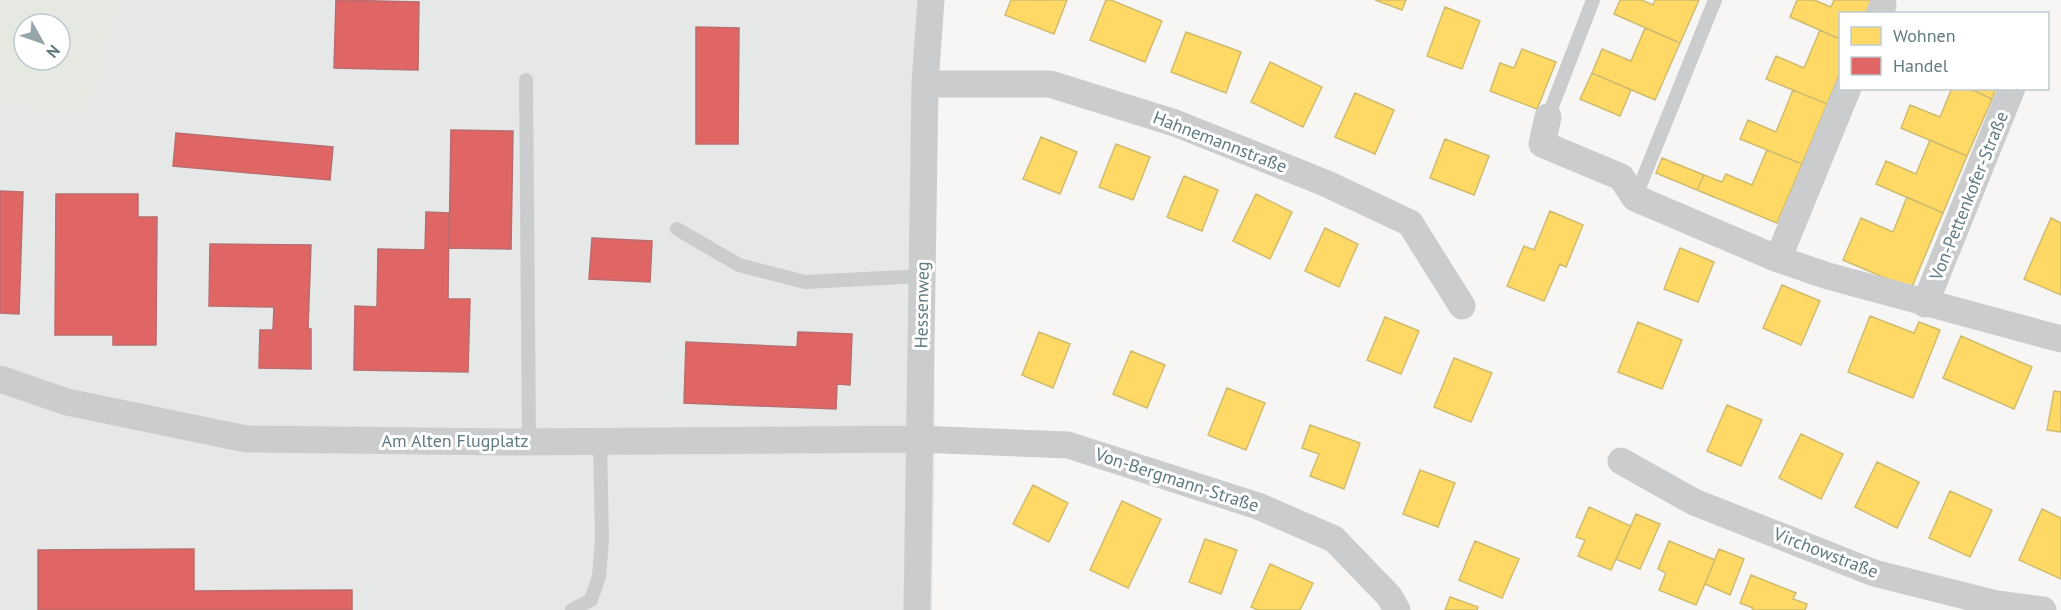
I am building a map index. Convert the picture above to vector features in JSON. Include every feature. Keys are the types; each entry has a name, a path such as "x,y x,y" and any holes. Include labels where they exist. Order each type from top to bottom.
{"street":[{"name":"Hessenweg","path":"917,610 925,84 931,0"},
{"name":"Hahnemannstraße","path":"925,84 1050,84 1175,123 1325,183 1410,223 1462,306"},
{"path":"1778,259 1847,90"},
{"name":"Von-Pettenkofer-Straße","path":"1926,304 2011,90"},
{"name":"Von-Pettenkofer-Straße","path":"1548,117 1542,144 1621,177 1635,198 1778,259 1828,276 2061,339"},
{"name":"Am Alten Flugplatz","path":"0,380 67,402 246,439 529,442 918,440"},
{"name":"Von-Bergmann-Straße","path":"918,440 1068,445 1258,506 1334,539 1389,596 1397,610"},
{"name":"Virchowstraße","path":"1621,461 1694,502 1874,573 1997,604 2043,610"}],"lane":[{"name":"Von-Pettenkofer-Straße","path":"1548,117 1593,0"},
{"path":"1635,198 1715,0"},
{"path":"526,80 529,442"},
{"path":"677,229 739,265 805,282 923,276"},
{"path":"572,610 591,600 599,576 602,540 600,441"}],"shaded area":[{"path":"0,0 119,0 88,111 0,105"},
{"path":"119,0 934,0 935,442 932,610 0,610 0,105 88,111"}],"building: Wohnen":[{"path":"1011,0 1067,0 1054,34 1005,15"},
{"path":"1106,0 1162,21 1145,62 1090,40"},
{"path":"1375,0 1406,0 1402,10"},
{"path":"1620,0 1642,0 1653,5 1655,0 1699,0 1680,43 1614,14"},
{"path":"1797,0 1814,0 1831,7 1834,0 1871,0 1866,12 1839,12 1839,39 1790,17"},
{"path":"1445,7 1480,21 1462,69 1427,56"},
{"path":"1645,28 1680,43 1655,100 1592,73 1602,49 1631,61"},
{"path":"1820,30 1839,39 1839,75 1827,104 1766,79 1776,56 1804,68"},
{"path":"1186,32 1241,52 1226,93 1171,72"},
{"path":"1522,49 1556,62 1537,109 1490,91 1500,63 1514,68"},
{"path":"1270,62 1322,87 1303,127 1251,102"},
{"path":"1592,73 1631,90 1620,116 1580,99"},
{"path":"1793,90 1827,104 1802,164 1740,139 1748,120 1776,132"},
{"path":"1951,90 1972,90 1992,99 1967,156 1901,128 1910,105 1940,117"},
{"path":"1972,90 1995,90 1992,99"},
{"path":"1355,93 1394,110 1375,154 1335,137"},
{"path":"1041,137 1077,152 1060,194 1023,179"},
{"path":"1445,139 1489,156 1474,195 1430,178"},
{"path":"1930,140 1967,156 1943,213 1876,184 1886,161 1916,174"},
{"path":"1116,144 1150,157 1133,200 1099,187"},
{"path":"1767,150 1802,164 1777,223 1697,190 1704,175 1722,182 1726,174 1752,185"},
{"path":"1662,158 1704,175 1697,190 1656,173"},
{"path":"1184,176 1218,190 1202,231 1167,217"},
{"path":"1256,194 1292,212 1270,259 1233,241"},
{"path":"1907,197 1943,213 1911,289 1843,260 1861,218 1893,232"},
{"path":"1550,211 1583,225 1566,267 1560,264 1544,301 1507,286 1524,246 1534,250"},
{"path":"2051,218 2061,223 2061,295 2024,279"},
{"path":"1325,228 1358,244 1339,287 1305,271"},
{"path":"1680,248 1714,262 1698,302 1664,289"},
{"path":"1782,285 1820,301 1801,345 1763,328"},
{"path":"1870,316 1914,333 1919,322 1940,330 1913,398 1848,372"},
{"path":"1385,317 1419,331 1401,374 1367,360"},
{"path":"1638,322 1682,340 1662,389 1618,372"},
{"path":"1039,332 1070,344 1053,388 1022,375"},
{"path":"1961,336 2032,367 2014,409 1943,378"},
{"path":"1131,351 1165,365 1147,408 1113,394"},
{"path":"1454,358 1492,373 1471,422 1434,407"},
{"path":"1227,388 1265,403 1246,450 1208,435"},
{"path":"2054,391 2061,392 2061,432 2047,430"},
{"path":"1727,405 1762,420 1741,466 1707,451"},
{"path":"1310,425 1360,443 1344,489 1310,476 1319,454 1302,448"},
{"path":"1801,434 1843,454 1821,499 1779,478"},
{"path":"1877,462 1919,482 1897,528 1855,507"},
{"path":"1420,470 1455,483 1438,527 1403,514"},
{"path":"1033,485 1068,503 1049,542 1013,524"},
{"path":"1950,491 1992,510 1970,557 1929,538"},
{"path":"1122,501 1161,519 1128,588 1090,570"},
{"path":"1589,507 1631,526 1611,570 1578,556 1585,540 1576,537"},
{"path":"2042,509 2061,518 2061,579 2019,560"},
{"path":"1636,514 1660,524 1640,569 1616,559"},
{"path":"1205,539 1237,550 1221,594 1189,582"},
{"path":"1475,541 1519,559 1502,598 1459,580"},
{"path":"1669,541 1715,560 1696,605 1659,590 1666,573 1658,569"},
{"path":"1719,549 1744,559 1730,595 1705,584"},
{"path":"1270,564 1313,583 1300,610 1258,610 1251,607"},
{"path":"1751,575 1796,593 1793,599 1807,604 1805,610 1752,610 1753,608 1740,603"},
{"path":"1450,597 1478,607 1477,610 1445,610"}],"building: Handel":[{"path":"336,0 419,2 418,70 334,68"},
{"path":"696,27 739,28 738,144 696,144"},
{"path":"451,130 513,131 511,249 449,248"},
{"path":"176,133 333,147 330,180 173,166"},
{"path":"0,191 23,192 19,314 0,313"},
{"path":"56,194 138,194 138,217 157,217 156,345 113,345 113,335 55,335"},
{"path":"426,212 449,213 448,299 470,299 468,372 354,370 355,306 377,307 378,249 425,250"},
{"path":"592,238 652,241 650,282 589,279"},
{"path":"210,244 311,245 308,329 311,329 311,369 259,368 260,330 273,330 274,307 209,306"},
{"path":"798,332 852,334 850,385 837,384 836,409 684,403 686,342 797,347"},
{"path":"194,549 194,591 352,590 352,610 38,610 38,550"}]}
